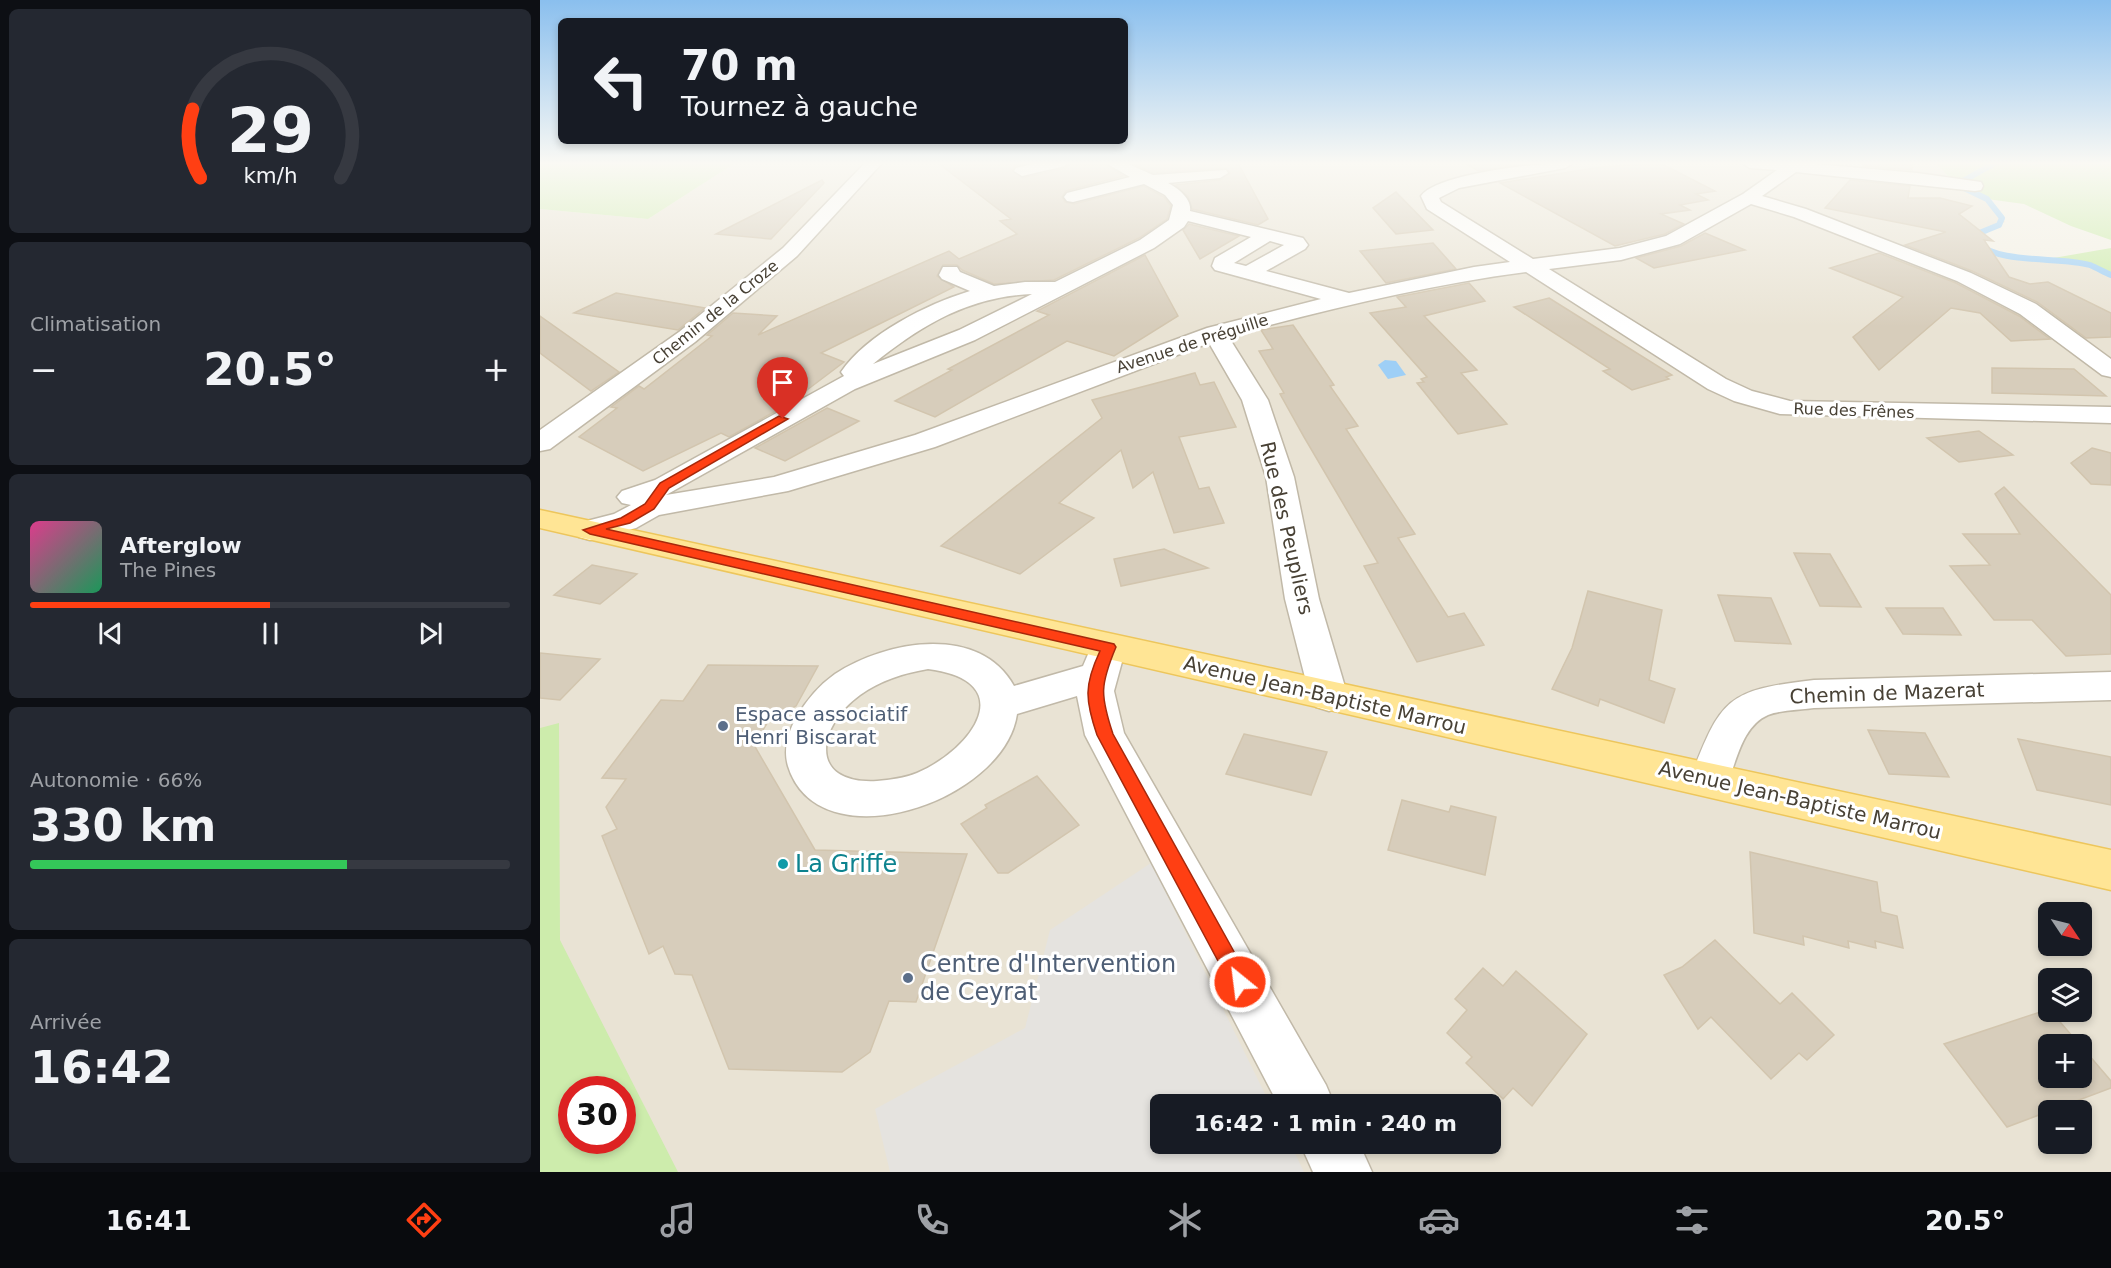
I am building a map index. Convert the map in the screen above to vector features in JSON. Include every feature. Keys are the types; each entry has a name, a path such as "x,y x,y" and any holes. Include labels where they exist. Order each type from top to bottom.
{"main road":[{"name":"Avenue Jean-Baptiste Marrou","path":"540,519 1102,662 1329,697 1710,779 2111,870"}],"street":[{"name":"Chemin de la Croze","path":"540,443 687,337 782,259 822,218"},
{"path":"657,496 846,384 967,335 1148,244 1178,223 1179,218"},
{"path":"1194,218 1296,242 1298,245 1250,272"},
{"name":"Rue des Frênes","path":"1452,218 1717,384 1743,396 1789,409 2111,415"},
{"name":"Avenue de Préguille","path":"590,530 625,520 657,496 778,485 925,441 1215,333 1348,299 1473,273 1621,254 1673,240 1713,218"},
{"path":"1812,218 1964,277 2028,309 2111,370"},
{"path":"1266,236 1222,262 1222,266 1348,299"},
{"path":"950,270 949,274 992,292"},
{"path":"846,384 856,367 924,315 970,297 1014,287 1058,288"},
{"name":"Rue des Peupliers","path":"1215,333 1256,400 1280,477 1302,599 1329,697"},
{"path":"928,656 952,657 975,665 991,677 1000,705 992,732 971,759 937,782 903,795 871,799 846,797 825,788 812,775 806,762 805,749 810,730 822,708 846,686 876,669 902,660 928,656"},
{"path":"1000,705 1102,662"},
{"path":"1102,662 1095,703 1105,735 1302,1094"},
{"name":"Chemin de Mazerat","path":"1710,779 1729,729 1743,709 1770,699 1814,694 2111,686"},
{"path":"1334,1154 1344,1172"}],"shaded area":[{"path":"540,218 2002,218 2005,222 1977,234 1983,249 2042,260 2089,265 2111,273 2111,1172 540,1172"},
{"path":"1151,863 1265,1094 1150,1094 1150,1154 1295,1154 1304,1172 890,1172 875,1109 1025,1028 1050,930"}],"green space":[{"path":"2053,218 2111,218 2111,240"},
{"path":"2111,248 2111,273 2089,265 2042,260"},
{"path":"559,723 560,940 629,1076 558,1076 558,1154 636,1154 636,1089 678,1172 540,1172 540,728"}],"water":[{"path":"1385,360 1396,361 1406,375 1388,379 1378,365"}],"building":[{"path":"748,218 791,218 771,239 716,234"},
{"path":"1009,218 1167,218 1139,238 1054,280 994,284 962,270 957,265 943,265 937,276 954,287 821,353 844,362 799,396 801,397 729,437 721,433 643,471 579,437 617,408 611,407 639,386 644,389 712,336 707,335 733,313 777,316 758,335 949,251 959,259 1017,234 1000,221 1011,219"},
{"path":"1228,218 1267,218 1258,225"},
{"path":"1382,218 1421,218 1433,230 1396,234"},
{"path":"1563,218 1669,218 1684,224 1665,234 1615,246"},
{"path":"1874,218 1964,218 1993,241 1984,240 2009,277 2030,284 2048,282 2111,313 2111,337 2086,338 2037,302 1972,271 1905,245 1946,232"},
{"path":"1189,224 1239,236 1200,259 1183,230"},
{"path":"1705,233 1745,250 1654,268 1636,258 1681,246"},
{"path":"1433,243 1456,269 1386,283 1360,251"},
{"path":"1879,253 1956,283 2019,316 2050,339 2011,341 1980,313 1951,308 1879,370 1853,337 1903,297 1830,268"},
{"path":"1145,255 1178,316 1114,356 1067,341 935,417 895,401 952,370 948,369 1049,315 1037,311"},
{"path":"1469,283 1485,301 1424,316 1477,370 1461,373 1507,424 1458,434 1417,383 1424,382 1421,379 1427,377 1370,313 1406,307 1397,297"},
{"path":"616,293 705,308 678,330 574,313"},
{"path":"1549,298 1672,375 1666,377 1669,379 1632,390 1603,371 1610,369 1514,307"},
{"path":"540,316 619,372 591,391 540,353"},
{"path":"1293,325 1334,385 1330,386 1358,426 1346,429 1415,534 1398,538 1448,617 1464,613 1484,645 1417,662 1364,566 1378,563 1304,437 1280,394 1284,393 1259,351 1273,349 1261,330"},
{"path":"1992,368 2074,369 2106,396 1992,393"},
{"path":"1195,373 1200,385 1214,382 1236,427 1179,437 1199,489 1209,487 1224,523 1174,533 1153,472 1133,488 1121,450 1059,503 1094,518 1020,574 941,546 1102,418 1092,400"},
{"path":"827,408 859,421 785,461 755,448"},
{"path":"1979,431 2013,455 1959,462 1927,438"},
{"path":"2092,448 2111,453 2111,485 2091,484 2071,463"},
{"path":"2004,487 2111,595 2111,654 2066,656 2032,620 1994,620 1950,566 1990,565 1963,534 2020,534 1995,494"},
{"path":"1164,549 1208,568 1121,586 1114,559"},
{"path":"1794,553 1830,554 1861,607 1820,606"},
{"path":"592,565 637,574 600,604 554,595"},
{"path":"1588,591 1662,610 1649,680 1675,689 1664,723 1600,699 1598,706 1552,689 1572,648"},
{"path":"1718,595 1771,598 1791,644 1735,641"},
{"path":"1886,608 1943,608 1961,635 1903,634"},
{"path":"540,653 600,659 560,700 540,698"},
{"name":"La Griffe","path":"708,665 818,666 796,706 769,720 754,745 815,850 967,854 916,1002 889,1001 870,1052 842,1072 729,1069 692,975 675,974 663,946 649,954 602,836 617,829 606,807 626,779 602,778 661,700 683,701"},
{"path":"1868,730 1925,733 1949,777 1889,774"},
{"path":"1244,734 1327,752 1311,795 1226,774"},
{"path":"2018,739 2111,757 2111,805 2037,790"},
{"path":"1037,776 1079,825 1008,873 998,873 961,824 987,808 985,805"},
{"path":"1402,800 1449,812 1451,806 1496,817 1485,875 1388,850"},
{"path":"1750,852 1877,882 1881,912 1897,916 1903,948 1875,941 1876,948 1848,941 1849,948 1803,936 1804,945 1754,933"},
{"path":"1715,940 1780,1004 1792,993 1834,1035 1807,1060 1799,1053 1771,1079 1711,1017 1698,1029 1664,975 1682,967"},
{"path":"1483,968 1503,986 1516,971 1587,1034 1532,1106 1513,1088 1503,1099 1501,1094 1498,1094 1466,1063 1472,1057 1447,1033 1467,1010 1455,999"},
{"path":"2038,1013 2038,1022 2060,1022 2070,1034 2038,1034 2038,1088 2092,1088 2092,1059 2111,1081 2111,1088 2079,1100 2038,1100 2038,1115 2007,1127 1944,1044"}],"waterway":[{"path":"2002,218 1999,225 1977,234 1977,242 1986,249 2014,257 2078,262 2111,275"}],"place":[{"name":"Espace associatif Henri Biscarat","path":"723,726"},
{"name":"La Griffe","path":"783,864"},
{"name":"Centre d'Intervention de Ceyrat","path":"908,978"}],"route":[{"path":"783,419 665,486 650,507 625,520 590,530 1108,647 1096,676 1095,703 1105,735 1240,982"}]}
